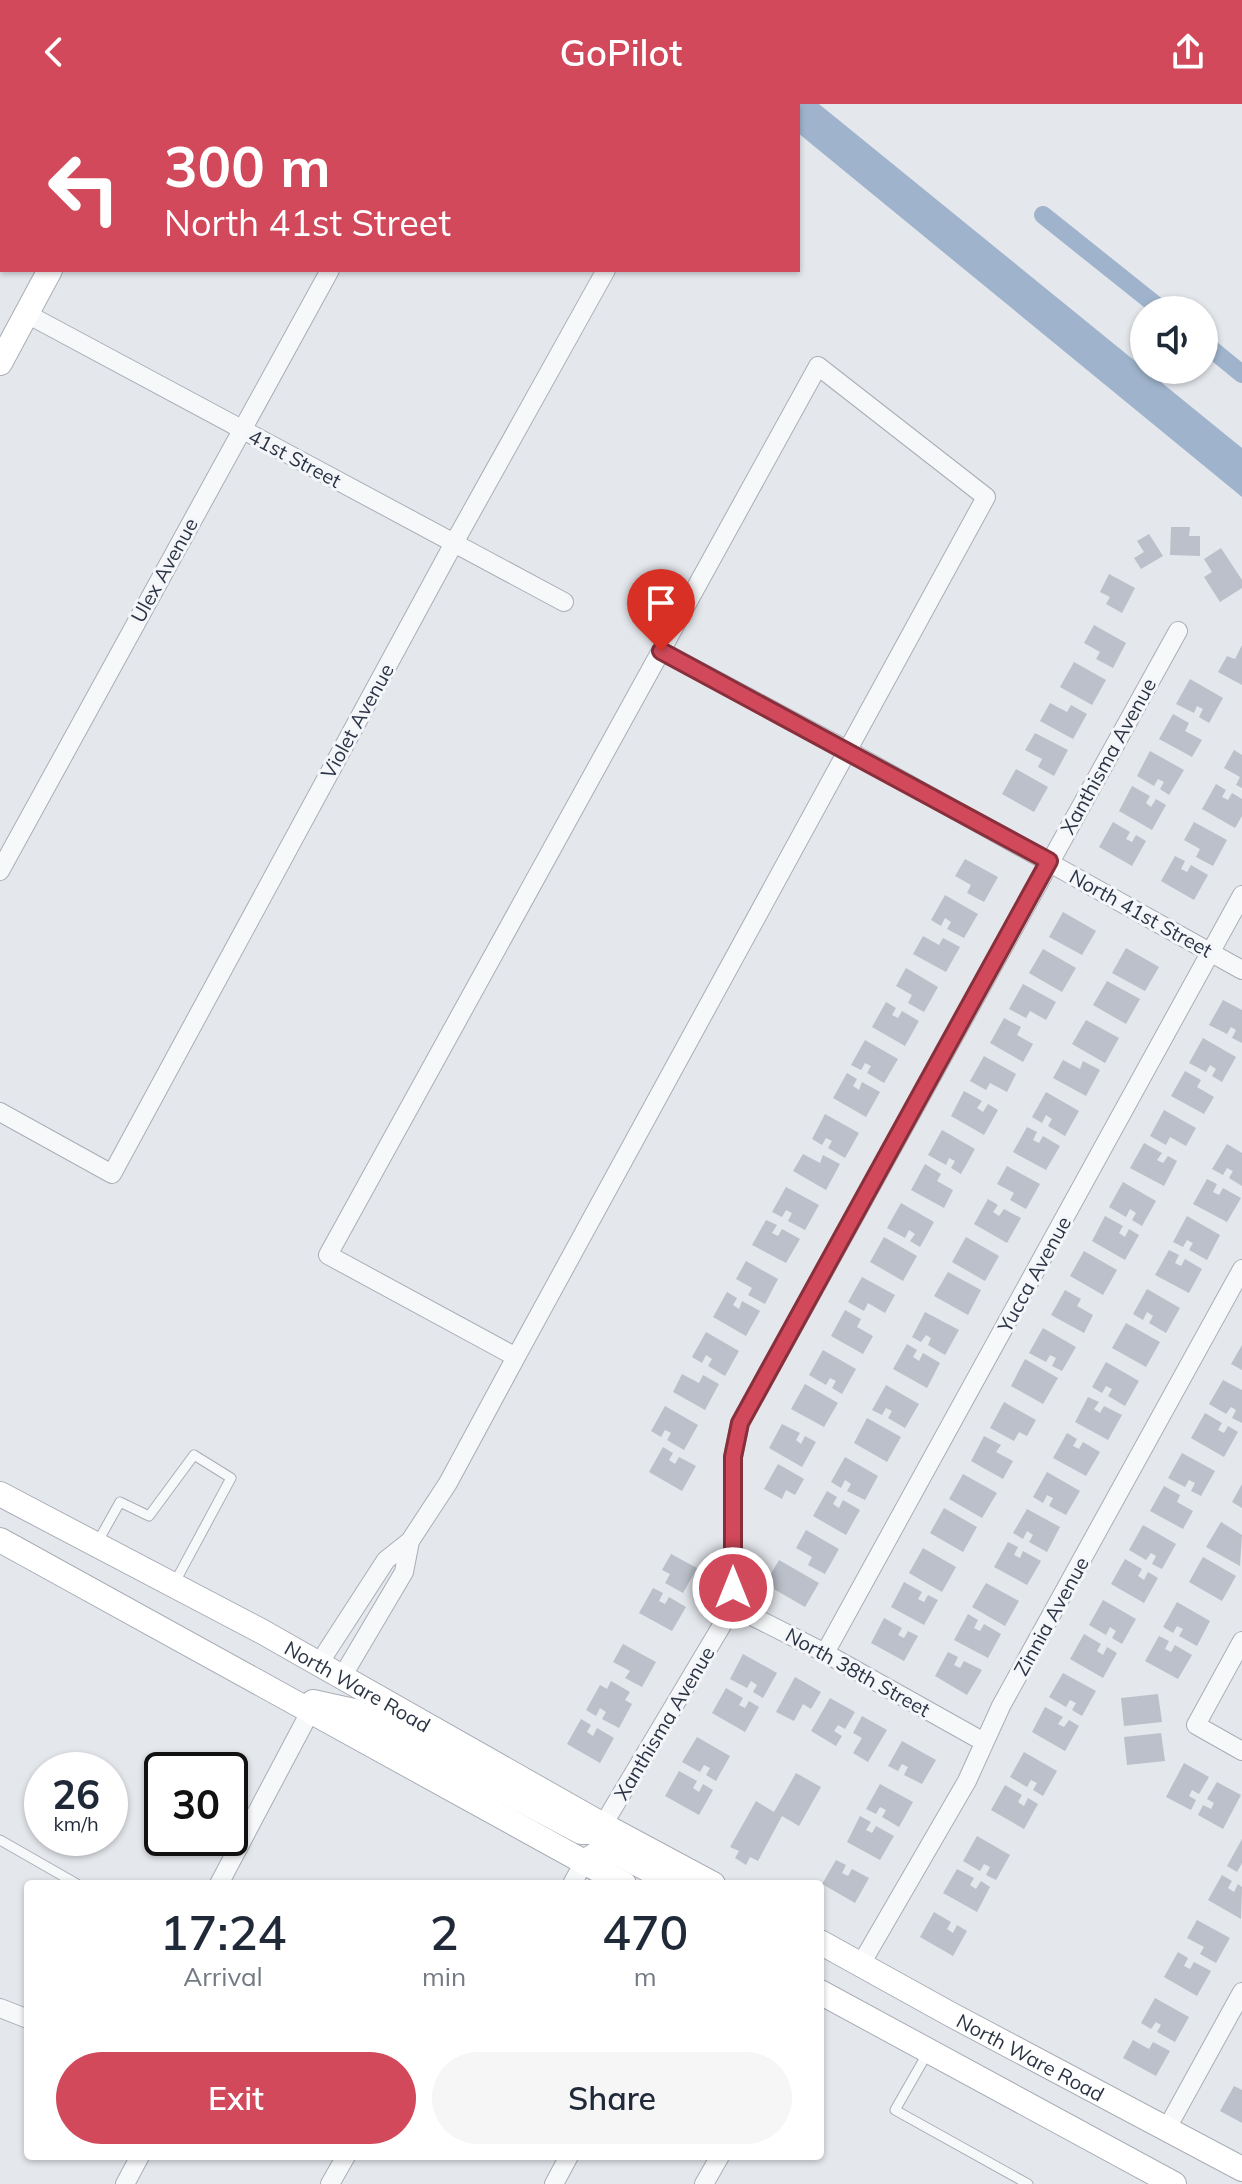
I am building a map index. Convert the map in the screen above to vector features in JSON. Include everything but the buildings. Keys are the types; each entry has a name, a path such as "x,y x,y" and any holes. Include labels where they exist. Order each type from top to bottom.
{"main road":[{"path":"0,363 49,272"},
{"name":"North Ware Road","path":"0,1494 174,1585 706,1880"},
{"path":"0,1540 617,1880"},
{"path":"284,1695 354,1711 581,1832 596,1832 603,1825"},
{"path":"584,1862 600,1852 611,1850 668,1880"},
{"name":"North Ware Road","path":"824,1944 1242,2169"},
{"path":"824,1957 861,1964"},
{"path":"824,1994 1174,2184"}],"street":[{"name":"Ulex Avenue","path":"0,871 329,272"},
{"name":"Violet Avenue","path":"0,1112 112,1174 454,543 605,272"},
{"name":"41st Street","path":"27,314 564,602"},
{"path":"318,1665 386,1560 410,1541 448,1483 986,497 818,366 328,1255 516,1357"},
{"name":"Xanthisma Avenue","path":"603,1825 725,1620 733,1588 733,1457 740,1423 1178,631"},
{"name":"North 41st Street","path":"661,651 847,750 1242,970"},
{"name":"Yucca Avenue","path":"825,1653 1242,895"},
{"name":"Zinnia Avenue","path":"861,1964 967,1781 1001,1706 1242,1269"},
{"path":"342,1677 404,1572 410,1541"},
{"path":"359,1603 378,1615"},
{"name":"North 38th Street","path":"730,1605 825,1653 984,1742"},
{"path":"1242,1641 1196,1725 1242,1751"},
{"path":"221,1880 311,1710"},
{"path":"574,1880 584,1862"},
{"path":"1166,2130 1242,1992"},
{"path":"0,2008 24,2017"},
{"path":"125,2184 138,2160"},
{"path":"330,2184 344,2160"},
{"path":"554,2184 567,2160"},
{"path":"704,2184 718,2160"}],"lane":[{"path":"96,1545 120,1502 149,1516 194,1455 231,1478 174,1585"},
{"path":"0,1840 70,1880"},
{"path":"929,2051 895,2110 1028,2184"}],"water":[{"path":"800,104 819,104 1130,357 1130,384 1163,384 1242,448 1242,497 800,135"}],"waterway":[{"path":"1043,215 1144,296"},
{"path":"1218,354 1242,374"}],"route":[{"path":"661,651 1049,861 740,1423 733,1457 733,1588"}]}
